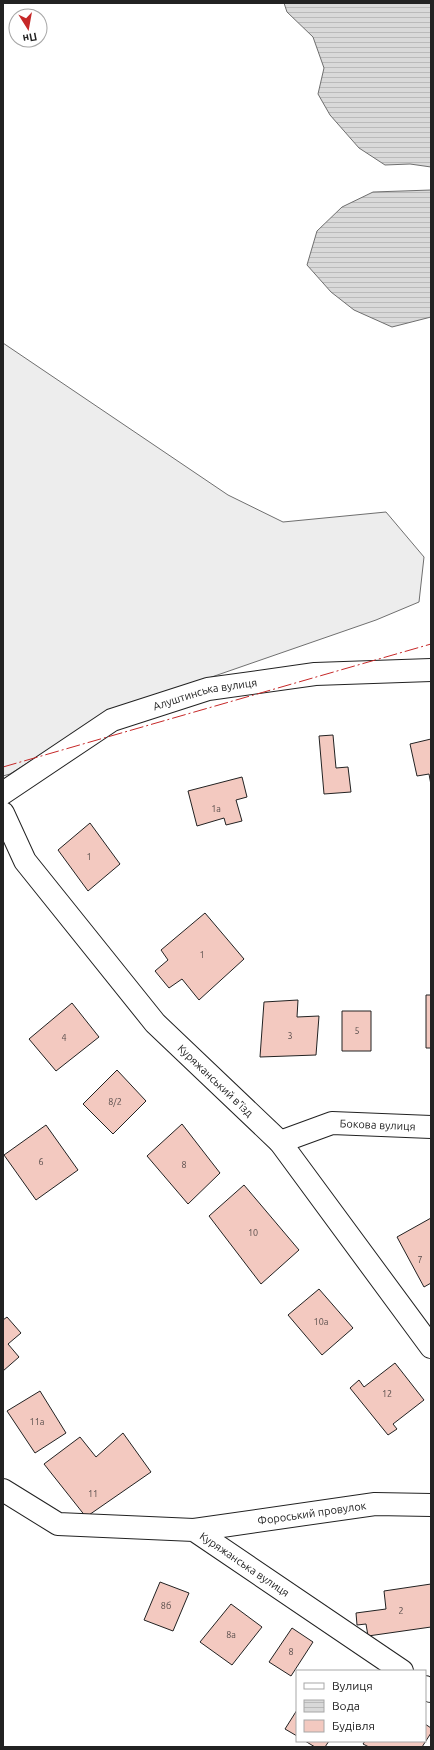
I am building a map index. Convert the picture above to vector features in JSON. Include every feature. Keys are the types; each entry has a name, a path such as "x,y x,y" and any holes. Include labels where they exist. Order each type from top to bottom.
{"street":[{"name":"Алуштинська вулиця","path":"3,793 112,720 208,689 315,674 431,670"},
{"name":"Куряжанський в’їзд","path":"3,813 25,861 156,1023 280,1142 431,1347"},
{"name":"Бокова вулиця","path":"280,1142 332,1123 431,1127"},
{"name":"Куряжанська вулиця","path":"3,1490 58,1524 194,1530 401,1670"},
{"name":"Фороський провулок","path":"194,1530 375,1504 431,1505"}],"shaded area":[{"path":"3,343 228,495 283,522 386,512 424,557 419,602 376,620 105,714 10,774 3,776"}],"water":[{"path":"284,3 431,3 431,167 410,164 385,165 359,148 330,115 318,94 324,68 313,37 287,12"},
{"path":"431,190 431,317 392,327 354,310 331,292 307,265 317,231 342,207 373,192"}],"building":[{"path":"333,735 336,768 348,767 351,792 324,794 319,736"},
{"path":"431,739 431,785 429,774 417,776 410,744"},
{"path":"242,777 247,797 236,800 242,821 226,825 224,818 197,826 188,791"},
{"path":"90,823 120,864 88,891 58,850"},
{"path":"205,913 244,959 199,1000 182,979 169,988 155,971 168,960 161,950"},
{"path":"426,995 431,995 431,1048 426,1048"},
{"path":"298,1000 297,1017 319,1016 316,1055 260,1057 264,1002"},
{"path":"72,1003 99,1037 56,1071 29,1039"},
{"path":"342,1011 371,1011 371,1051 342,1051"},
{"path":"117,1070 146,1101 113,1134 83,1104"},
{"path":"182,1124 220,1173 188,1204 147,1156"},
{"path":"46,1125 78,1170 36,1200 4,1155"},
{"path":"244,1185 299,1250 261,1284 209,1216"},
{"path":"431,1218 431,1283 424,1287 397,1237"},
{"path":"319,1289 353,1328 322,1355 288,1315"},
{"path":"7,1317 21,1333 8,1344 19,1357 3,1371 3,1320"},
{"path":"395,1363 424,1400 393,1424 397,1429 388,1435 350,1388 359,1380 364,1387"},
{"path":"40,1391 66,1433 35,1453 7,1411"},
{"path":"123,1433 151,1472 86,1517 44,1464 80,1437 96,1457"},
{"path":"160,1582 189,1593 173,1631 144,1620"},
{"path":"431,1584 431,1627 368,1636 366,1624 357,1625 356,1613 386,1609 384,1591"},
{"path":"231,1604 262,1627 232,1665 200,1642"},
{"path":"292,1628 313,1642 291,1676 269,1662"},
{"path":"296,1712 296,1735 285,1729"},
{"path":"426,1725 431,1728 431,1733 426,1741"},
{"path":"307,1742 328,1742 325,1747 315,1747"},
{"path":"364,1742 425,1742 422,1747 369,1747 363,1744"}],"power":[{"path":"3,767 431,644"}]}
